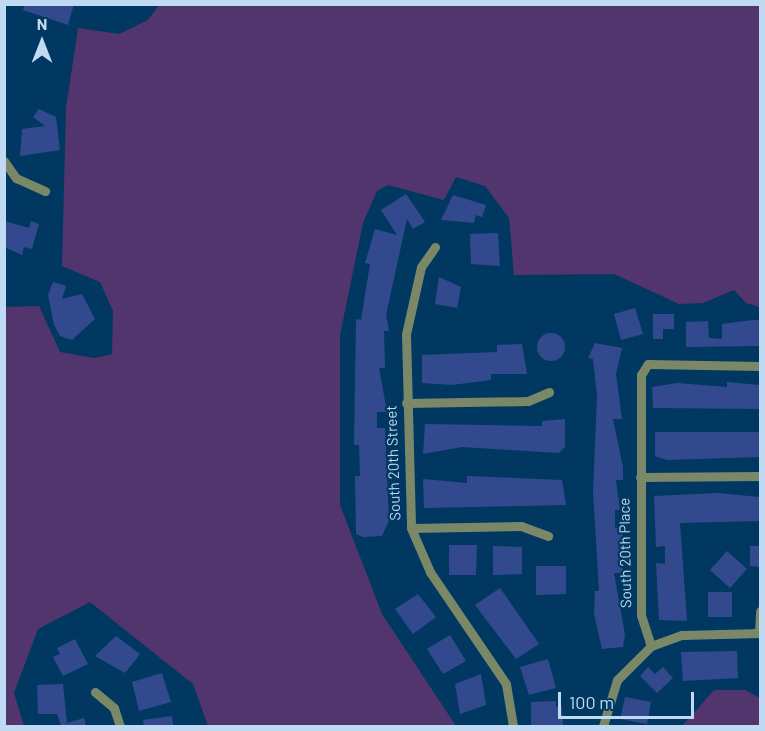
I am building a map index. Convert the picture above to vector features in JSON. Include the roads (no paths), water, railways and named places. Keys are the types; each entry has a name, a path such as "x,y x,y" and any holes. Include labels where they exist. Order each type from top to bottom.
{"street":[{"path":"4,161 15,178 45,191"},
{"name":"South 20th Street","path":"435,247 421,267 409,318 406,403 411,528 430,572 506,684 513,726"},
{"name":"South 20th Place","path":"651,646 641,615 639,386 648,364 760,366"},
{"path":"406,403 528,401 549,392"},
{"path":"640,477 760,476"},
{"path":"411,528 521,526 548,536"},
{"path":"603,726 617,680 651,646 682,635 760,633 760,611"},
{"path":"95,692 114,708 120,726"}]}
